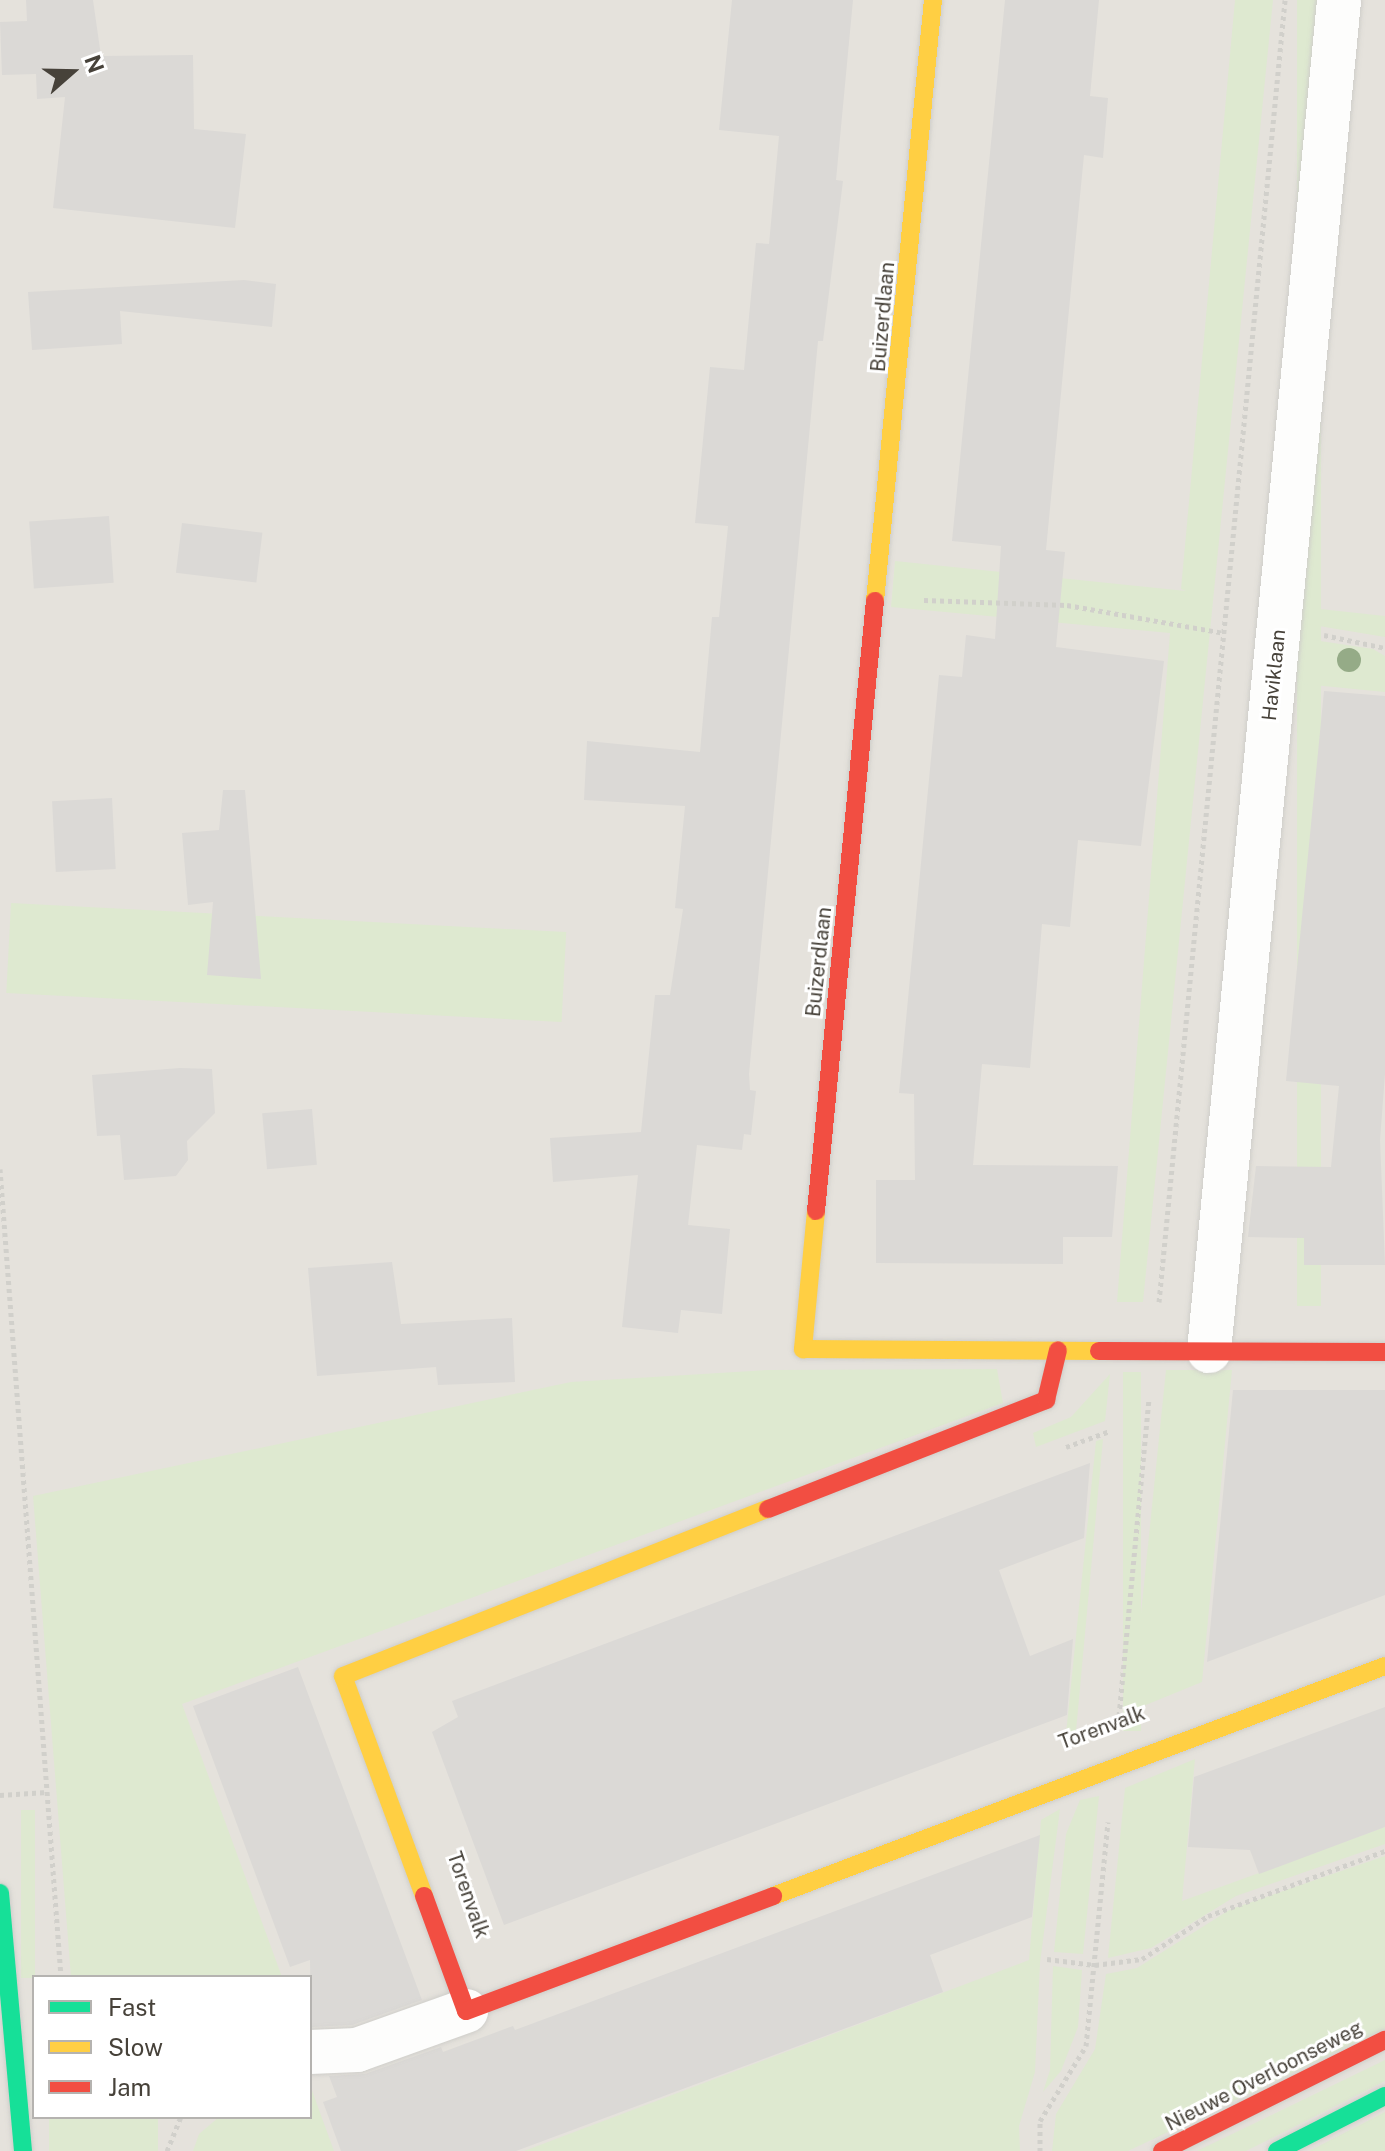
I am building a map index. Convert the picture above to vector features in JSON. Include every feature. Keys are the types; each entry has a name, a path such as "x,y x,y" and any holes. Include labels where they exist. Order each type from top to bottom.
{"street":[{"name":"Buizerdlaan","path":"933,0 880,593 803,1349 1385,1352"},
{"name":"Haviklaan","path":"1209,1351 1339,0"},
{"name":"Torenvalk","path":"466,2011 343,1676 1046,1400 1058,1350"},
{"name":"Torenvalk","path":"312,2052 357,2050 466,2011 1385,1666"},
{"path":"0,1893 23,2151"},
{"name":"Nieuwe Overloonseweg","path":"1162,2151 1385,2040"},
{"path":"1277,2151 1385,2096"}],"path":[{"path":"1154,1351 1285,0"},
{"path":"880,593 927,600 1067,605 1224,633"},
{"path":"1313,633 1385,648"},
{"path":"0,1169 61,1975"},
{"name":"Torenvalk","path":"1133,1717 1119,1722 1154,1351"},
{"path":"1050,1453 1110,1431"},
{"path":"1040,2151 1040,2121 1086,2046 1114,1766"},
{"path":"0,1795 47,1792"},
{"path":"1047,1959 1095,1965 1142,1959 1208,1916 1385,1851"},
{"path":"167,2151 176,2119"}],"shaded area":[{"path":"0,0 1385,0 1385,2151 0,2151"}],"green space":[{"path":"1235,0 1273,0 1143,1302 1117,1302 1170,633 891,607 895,561 1186,591 1181,589"},
{"path":"1297,0 1321,0 1321,1306 1297,1306"},
{"path":"1311,608 1385,616 1385,637 1307,624"},
{"path":"1307,639 1373,649 1385,656 1385,692 1303,684"},
{"path":"11,903 566,932 562,1022 6,993"},
{"path":"997,1369 1003,1403 182,1704 281,1975 71,1975 33,1496 571,1382 768,1370"},
{"path":"1166,1370 1232,1370 1202,1682 1131,1711"},
{"path":"1123,1372 1141,1372 1141,1731 1123,1731"},
{"path":"1110,1374 1105,1421 1036,1447 1033,1433 1071,1417"},
{"path":"1103,1439 1076,1731 1066,1734 1096,1441"},
{"path":"1195,1759 1182,1901 1385,1827 1385,1844 1236,1896 1151,1948 1108,1958 1125,1788"},
{"path":"1099,1796 1083,1954 1054,1952 1066,1834 1080,1800"},
{"path":"1060,1809 1040,1963 1035,2072 1019,2126 1020,2151 524,2151 1029,1960 1041,1820"},
{"path":"21,1810 35,1810 35,1975 32,1978 21,1978"},
{"path":"1385,1856 1385,2029 1128,2151 1052,2151 1056,2114 1095,2049 1106,1974 1137,1968 1231,1909"},
{"path":"1053,1966 1082,1970 1078,2027 1061,2071 1043,2092 1050,2070"},
{"path":"1385,2060 1385,2081 1246,2151 1197,2151"},
{"path":"312,2090 334,2151 193,2151 199,2134 217,2119 312,2119"},
{"path":"1385,2112 1385,2151 1309,2151"},
{"path":"49,2119 158,2119 158,2151 49,2151"}],"building":[{"path":"26,0 93,0 101,56 193,55 194,129 246,134 235,228 53,208 65,97 37,99 36,74 2,75 0,22 27,21"},
{"path":"732,0 853,0 836,180 843,181 823,341 818,341 749,1074 750,1090 756,1091 751,1135 744,1134 742,1150 697,1145 688,1225 730,1229 722,1314 681,1310 678,1333 622,1327 638,1175 553,1182 550,1138 641,1132 655,995 670,995 683,909 675,908 685,806 584,800 587,741 700,752 712,617 719,617 728,526 695,523 710,367 744,370 756,243 769,244 779,136 719,130"},
{"path":"1005,0 1099,0 1090,96 1108,98 1103,158 1084,155 1046,550 1065,552 1056,647 1164,661 1141,846 1078,840 1070,927 1042,924 1030,1068 982,1064 973,1165 1118,1166 1112,1237 1063,1237 1063,1264 876,1263 876,1180 915,1180 914,1094 899,1093 939,675 962,677 966,635 995,639 1001,546 952,541"},
{"path":"244,280 276,284 272,327 120,311 122,344 32,350 28,292"},
{"path":"109,516 114,583 34,588 29,522"},
{"path":"182,523 262,533 256,582 176,573"},
{"path":"1324,691 1385,696 1385,1074 1380,1140 1385,1265 1304,1265 1304,1238 1248,1237 1256,1166 1331,1167 1339,1086 1286,1081"},
{"path":"223,790 245,790 261,979 207,975 213,902 188,905 182,833 219,830"},
{"path":"112,798 116,869 56,872 52,801"},
{"path":"180,1068 212,1069 215,1113 187,1141 188,1160 176,1176 124,1180 120,1135 97,1136 92,1075"},
{"path":"312,1109 317,1165 267,1169 262,1113"},
{"path":"392,1262 401,1324 512,1318 515,1382 438,1385 436,1367 317,1376 308,1268"},
{"path":"1233,1390 1385,1390 1385,1595 1207,1662"},
{"path":"1090,1463 1084,1538 999,1570 1030,1656 1073,1639 1067,1715 504,1925 432,1732 458,1717 452,1701"},
{"path":"298,1667 422,2000 352,2025 312,2027 310,1960 290,1967 193,1706"},
{"path":"1385,1707 1385,1827 1259,1874 1250,1850 1188,1847 1194,1777"},
{"path":"1040,1835 1032,1917 930,1955 943,1992 516,2151 341,2151 323,2102 337,2097 329,2076 365,2074 441,2047 443,2052 513,2026 515,2030"}],"traffic: fast":[{"path":"0,1893 23,2151"},
{"path":"1277,2151 1385,2096"}],"traffic: slow":[{"path":"875,601 933,0"},
{"path":"816,1211 803,1349 1099,1351"},
{"path":"424,1896 343,1676 768,1509"},
{"path":"773,1896 1385,1666"}],"traffic: jam":[{"path":"816,1211 875,601"},
{"path":"768,1509 1046,1400 1058,1350"},
{"path":"1099,1351 1385,1352"},
{"path":"424,1896 466,2011 773,1896"},
{"path":"1162,2151 1385,2040"}]}
